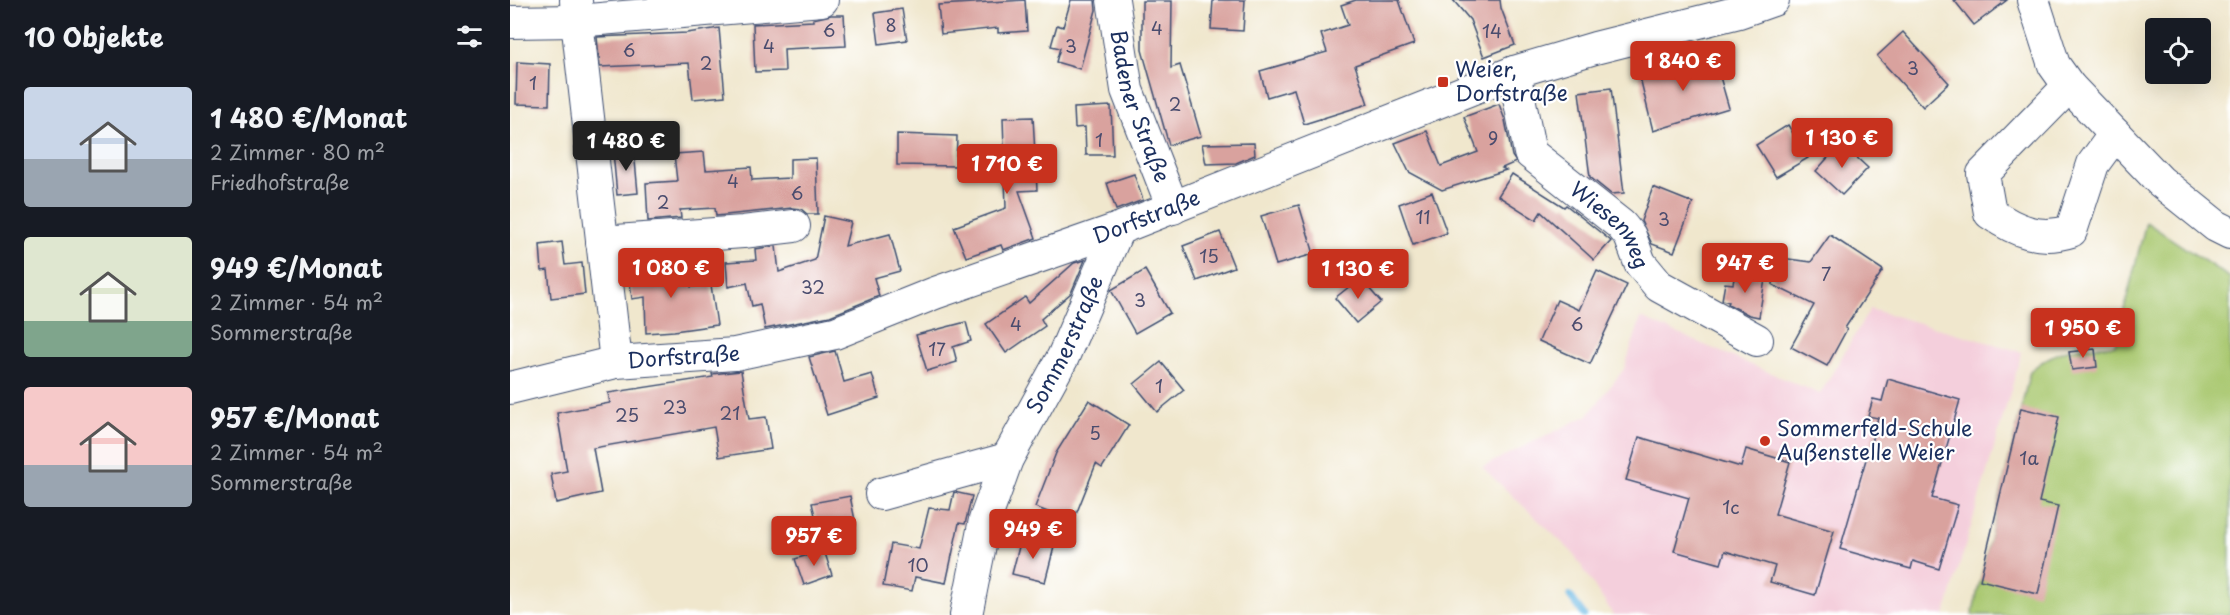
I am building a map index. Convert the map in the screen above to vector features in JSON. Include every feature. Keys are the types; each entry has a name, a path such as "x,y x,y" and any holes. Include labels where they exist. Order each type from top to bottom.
{"street":[{"path":"510,22 576,10 822,0"},
{"name":"Badener Straße","path":"1113,0 1127,90 1173,208"},
{"name":"Dorfstraße","path":"510,388 616,362 735,354 835,333 935,293 1173,208 1514,72 1595,48 1739,12 1773,0"},
{"path":"2032,0 2054,65 2069,86 2160,181 2216,226 2230,233"},
{"path":"576,10 616,362"},
{"name":"Wiesenweg","path":"1514,72 1530,153 1620,225 1630,236 1640,263 1659,286 1757,340"},
{"path":"2069,86 1983,174 1990,213 2012,228 2041,235 2058,235 2071,231 2093,164 2115,134"},
{"path":"602,242 794,226"},
{"name":"Sommerstraße","path":"966,615 985,520 1007,459 1063,357 1118,229"},
{"path":"881,494 1007,459"}],"shaded area":[{"name":"Sommerfeld-Schule Außenstelle Weier","path":"1870,309 2022,352 1945,615 1613,615 1573,553 1482,467 1588,415 1624,369 1641,318 1820,394"}],"green space":[{"path":"2146,222 2230,278 2230,615 1972,615 2030,371 2051,356 2069,349 2115,345"}],"building":[{"path":"1025,0 1027,31 998,33 998,28 941,34 938,5"},
{"path":"1071,0 1095,0 1096,10 1080,69 1056,62 1060,48 1051,46 1057,25 1063,27"},
{"path":"1213,0 1245,0 1243,31 1211,29"},
{"path":"1356,0 1399,0 1414,44 1355,65 1368,104 1304,124 1294,89 1267,97 1260,71 1327,52 1321,34 1348,25 1341,5"},
{"path":"1453,0 1500,0 1515,45 1484,57 1470,20"},
{"path":"1954,0 2007,0 1974,25"},
{"path":"1142,1 1172,1 1171,68 1180,65 1201,136 1169,145 1142,50"},
{"path":"902,9 907,40 879,44 875,13"},
{"path":"844,15 846,46 784,49 785,71 755,72 753,24 813,21 813,19"},
{"path":"719,28 725,96 693,99 689,63 600,67 597,37 687,33"},
{"path":"1903,32 1949,83 1923,107 1877,56"},
{"path":"1714,56 1729,108 1653,131 1638,69 1660,64 1662,71"},
{"path":"517,62 550,64 549,105 516,104"},
{"path":"1611,88 1624,193 1611,194 1590,177 1579,92"},
{"path":"1499,104 1505,120 1512,156 1516,162 1502,168 1506,170 1442,190 1409,172 1395,143 1427,131 1441,166 1478,152 1464,117"},
{"path":"1111,106 1113,155 1086,155 1085,127 1075,128 1074,108"},
{"path":"1033,117 1037,190 1019,191 1036,238 1003,250 1001,245 966,257 954,227 1006,208 1003,118"},
{"path":"1788,125 1808,158 1776,177 1756,145"},
{"path":"897,134 957,136 956,166 897,165"},
{"path":"1254,143 1255,155 1236,163 1206,164 1202,144"},
{"path":"1841,143 1868,168 1842,195 1816,171"},
{"path":"634,150 638,193 617,195 613,152"},
{"path":"704,152 706,170 751,167 752,180 790,178 790,159 816,158 818,214 807,214 801,209 792,208 716,216 715,208 680,210 681,218 648,221 646,183 677,181 674,154"},
{"path":"1134,174 1143,200 1116,210 1107,183"},
{"path":"1512,174 1564,207 1566,205 1611,241 1594,260 1541,212 1536,220 1498,196"},
{"path":"1653,187 1693,203 1674,252 1652,244 1641,221"},
{"path":"1432,192 1447,233 1413,245 1399,204"},
{"path":"1299,205 1314,254 1276,265 1261,216"},
{"path":"824,216 851,222 845,246 890,234 900,271 874,278 879,296 830,316 765,329 760,304 752,306 747,283 728,287 726,262 756,260 755,249 776,246 779,272 815,260"},
{"path":"1220,232 1234,267 1197,281 1183,246"},
{"path":"1830,235 1883,270 1845,328 1847,329 1827,366 1791,347 1814,305 1773,285 1774,257 1811,262"},
{"path":"562,242 565,265 582,263 585,294 551,298 548,270 542,271 540,245"},
{"path":"650,257 652,276 689,271 691,287 711,285 717,325 646,333 645,297 632,299 627,258"},
{"path":"1085,260 1071,293 1041,319 1045,326 1006,353 986,324 1025,297 1029,303 1074,263"},
{"path":"1145,270 1170,313 1135,333 1111,290"},
{"path":"1597,271 1627,285 1590,364 1539,341 1557,300 1579,310"},
{"path":"1735,273 1765,279 1759,317 1749,315 1722,300 1725,283 1733,284"},
{"path":"1360,278 1381,302 1356,323 1335,298"},
{"path":"966,322 971,341 953,347 957,362 927,371 916,335"},
{"path":"2095,349 2097,367 2072,370 2069,352"},
{"path":"835,351 844,382 872,374 879,398 827,415 809,357"},
{"path":"1161,362 1184,390 1157,412 1134,384"},
{"path":"741,371 749,419 766,417 771,449 719,457 714,427 593,448 601,493 556,503 551,474 567,471 557,413 610,403 608,393"},
{"path":"1888,379 1960,400 1932,498 1958,505 1939,569 1913,561 1911,569 1840,549 1878,418 1868,416 1873,399 1882,401"},
{"path":"1089,400 1129,425 1102,468 1096,464 1073,522 1035,507 1056,453"},
{"path":"2021,408 2059,417 2039,502 2058,506 2038,594 1980,580"},
{"path":"1639,437 1741,467 1746,449 1790,462 1775,514 1834,531 1815,595 1770,582 1775,566 1725,551 1721,564 1674,551 1689,498 1626,480"},
{"path":"954,492 972,496 965,524 959,523 946,583 915,577 912,591 883,586 891,544 919,549 929,508 950,510"},
{"path":"850,496 856,525 819,532 812,503"},
{"path":"1021,539 1054,547 1045,582 1012,574"},
{"path":"824,550 832,575 804,585 795,559"}],"waterway":[{"path":"1570,596 1584,615"}],"place":[{"name":"Weier, Dorfstraße","path":"1443,82"},
{"name":"Sommerfeld-Schule Außenstelle Weier","path":"1765,441"}]}
